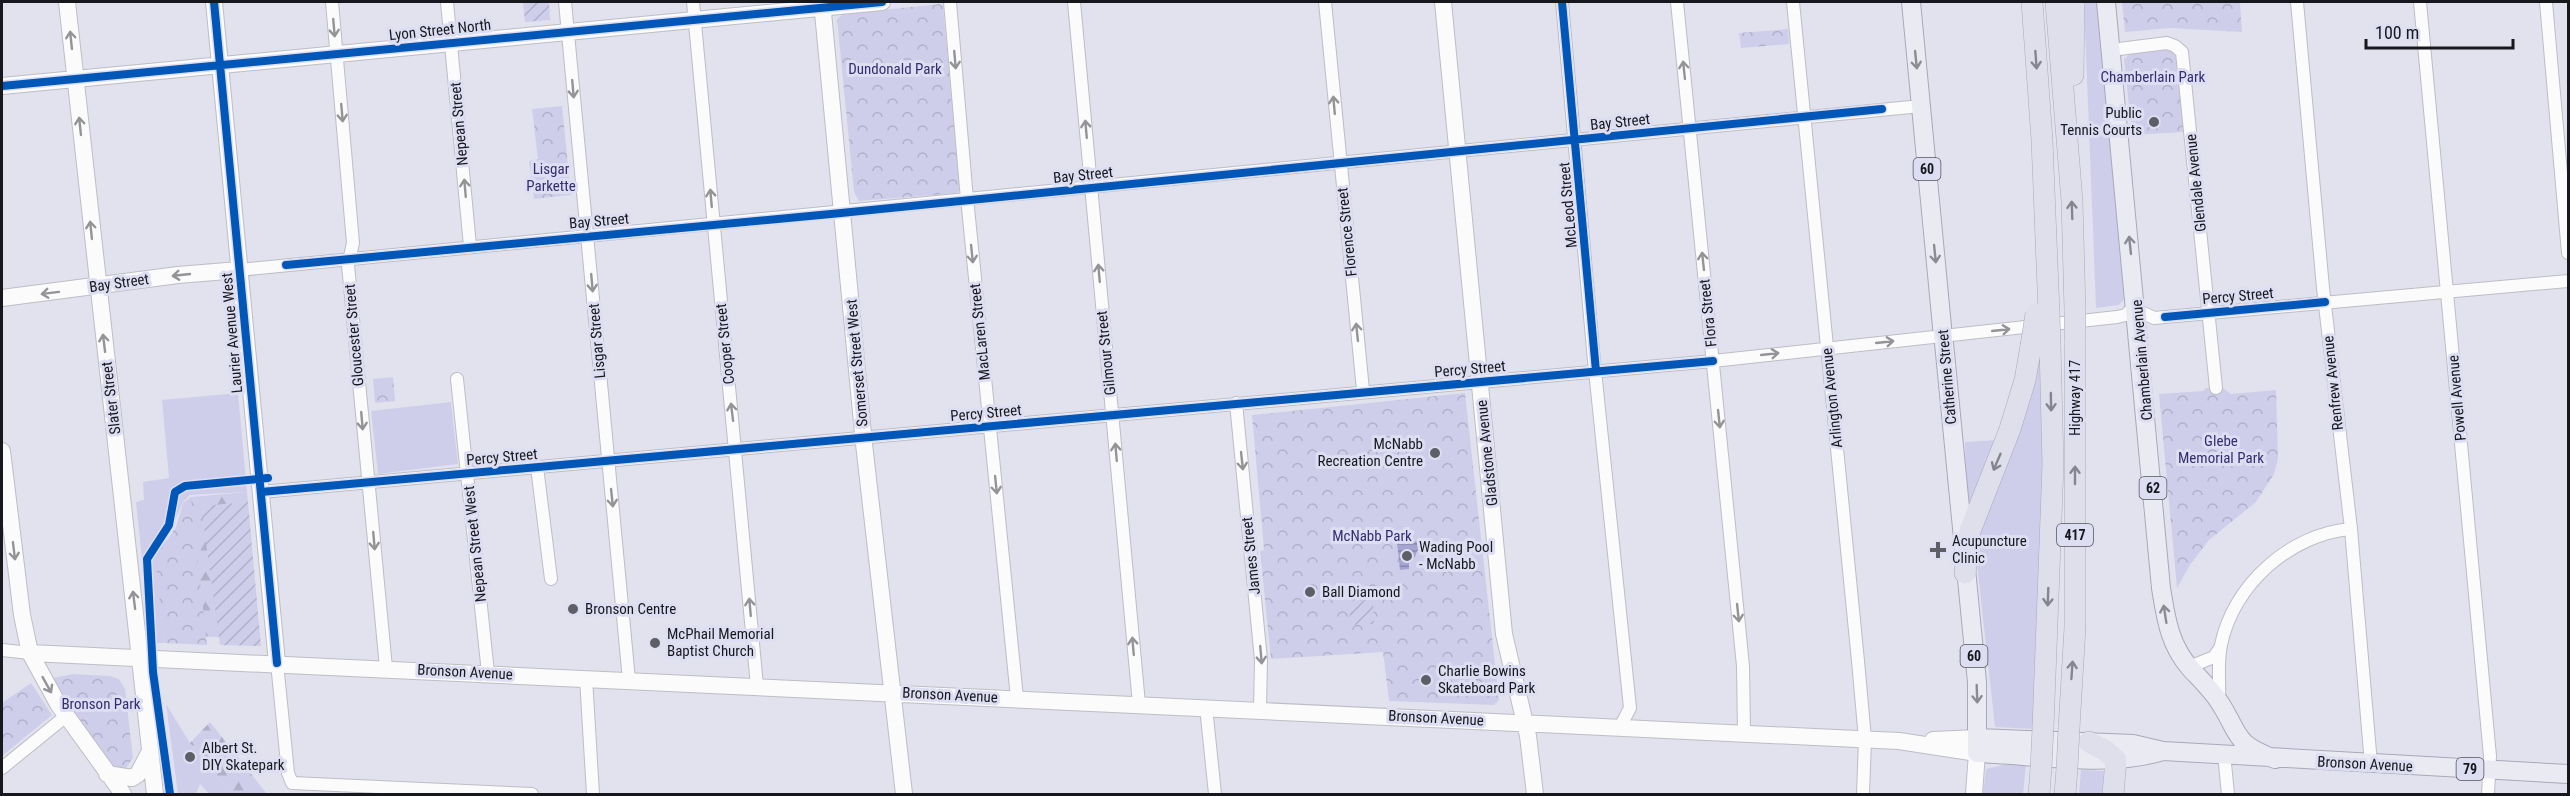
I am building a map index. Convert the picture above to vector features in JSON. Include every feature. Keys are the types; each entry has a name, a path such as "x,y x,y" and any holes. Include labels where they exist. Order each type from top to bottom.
{"highway":[{"name":"417","path":"2032,2 2042,140 2045,234 2040,345 2053,465 2039,795"},
{"name":"Highway 417","path":"2056,2 2068,138 2075,310 2075,627 2065,795"},
{"path":"2068,138 2075,59 2074,2"},
{"path":"1965,573 1970,531 2040,345"},
{"path":"2089,742 2106,751 2116,760 2113,795"}],"main road":[{"name":"Slater Street","path":"67,2 155,795"},
{"name":"Laurier Avenue West","path":"214,2 277,663"},
{"name":"Lyon Street North","path":"2,86 695,20 822,4 882,2"},
{"name":"Gladstone Avenue","path":"1443,2 1505,642 1525,723 1535,795"},
{"name":"Catherine Street","path":"1911,2 1977,682 1978,746"},
{"name":"Chamberlain Avenue","path":"2106,2 2137,313 2161,588 2170,637 2189,667 2219,701 2239,740 2275,759"},
{"name":"Somerset Street West","path":"822,4 864,438 891,692 897,712 904,795"},
{"name":"Bay Street","path":"2,298 239,270"},
{"path":"2,451 22,615 30,652 66,716 123,795"},
{"name":"Bronson Avenue","path":"30,652 1865,739 1978,746 2116,760 2146,757 2163,752"},
{"path":"2219,701 2224,754"},
{"name":"Bronson Avenue","path":"1978,746 2089,742 2133,744 2163,752 2568,774"},
{"path":"1974,795 1978,746"},
{"path":"107,774 132,778 138,774 149,753"}],"street":[{"name":"Gloucester Street","path":"332,2 353,243 348,265 386,668"},
{"name":"Nepean Street","path":"447,2 470,246"},
{"name":"Lisgar Street","path":"565,2 629,680"},
{"name":"Cooper Street","path":"693,2 757,686"},
{"name":"MacLaren Street","path":"950,2 967,200 1017,699"},
{"name":"Gilmour Street","path":"1074,2 1139,704"},
{"name":"Florence Street","path":"1325,2 1363,390"},
{"name":"McLeod Street","path":"1562,2 1630,708 1620,727"},
{"name":"Flora Street","path":"1677,2 1743,666 1744,733"},
{"name":"Arlington Avenue","path":"1793,2 1865,739 1863,795"},
{"name":"Renfrew Avenue","path":"2297,2 2325,302 2351,529 2372,764"},
{"name":"Powell Avenue","path":"2420,2 2448,291 2489,770 2488,795"},
{"path":"2546,2 2568,253"},
{"name":"Glendale Avenue","path":"2111,50 2167,43 2182,52 2216,388"},
{"name":"Bay Street","path":"239,270 1921,106"},
{"name":"Percy Street","path":"261,492 864,438 1363,390 1713,361 1827,348 1944,340 2137,313 2155,323 2165,317 2208,312 2568,281"},
{"name":"Nepean Street West","path":"457,379 488,673"},
{"name":"James Street","path":"1236,403 1261,660 1260,710"},
{"path":"537,467 550,579"},
{"path":"2189,667 2214,657 2220,648 2235,607 2259,575 2314,536 2351,529"},
{"path":"2219,701 2220,648"},
{"name":"Bronson Avenue","path":"2,650 30,652"},
{"name":"Laurier Avenue West","path":"277,663 290,781 295,784 531,795"},
{"path":"586,678 593,795"},
{"path":"1206,707 1215,795"},
{"path":"2,768 66,716"},
{"path":"2224,754 2228,795"}],"green space":[{"path":"523,2 549,2 550,20 525,22"},
{"path":"2084,2 2099,2 2125,298 2119,305 2096,308"},
{"name":"Chamberlain Park","path":"2122,2 2240,2 2242,32 2170,28 2125,32"},
{"name":"Dundonald Park","path":"940,4 943,6 960,190 957,193 859,201 854,192 837,19 843,14"},
{"path":"1788,29 1789,44 1741,48 1739,33"},
{"name":"Chamberlain Park","path":"2159,49 2172,51 2178,61 2184,132 2132,135 2124,59 2132,52"},
{"name":"Lisgar Parkette","path":"562,106 571,195 534,199 529,161 538,159 532,109"},
{"path":"2045,345 2036,729 1995,727 1973,528 2026,383"},
{"path":"393,377 395,401 375,403 373,379"},
{"name":"Glebe Memorial Park","path":"2206,388 2223,388 2231,394 2276,390 2278,459 2274,474 2256,502 2209,540 2190,565 2177,588 2159,394 2203,391"},
{"path":"238,393 247,492 190,495 183,502 157,562 164,643 155,643 148,567 142,559 136,502 144,500 143,482 169,478 162,400"},
{"name":"McNabb Park","path":"1465,393 1499,700 1494,705 1389,701 1383,652 1271,659 1260,551 1264,550 1252,415"},
{"path":"451,402 458,464 378,474 371,411"},
{"path":"1998,440 1967,521 1965,442"},
{"path":"247,492 248,502 202,507 227,638 201,636 184,504 191,497"},
{"path":"191,497 207,645 164,643 156,563 161,549 176,527 183,503"},
{"path":"248,502 261,646 220,645 201,506"},
{"path":"1373,600 1374,624 1350,625 1349,601"},
{"name":"Bronson Park","path":"73,674 110,676 119,679 125,689 133,758 126,768 116,771 110,764 67,704 53,678"},
{"name":"Bronson Park","path":"31,683 52,715 2,756 2,703"},
{"path":"166,704 190,743 231,794 209,794 200,784 196,794 178,794"},
{"path":"210,722 267,794 231,794 190,743"},
{"path":"2003,765 2026,765 2023,794 1983,794 1986,769"},
{"path":"2081,770 2104,771 2102,794 2079,794"}],"shaded area":[{"name":"Wading Pool - McNabb","path":"1424,540 1425,550 1417,551 1415,557 1409,561 1409,569 1400,570 1397,543"}],"cycle path":[{"path":"214,2 277,663"},
{"path":"2,86 882,2"},
{"path":"1562,2 1596,371"},
{"path":"286,265 831,214 1882,109"},
{"path":"2165,317 2325,302"},
{"path":"261,492 1713,361"},
{"path":"170,794 153,672 147,559 169,525 175,492 185,486 268,478"}],"place":[{"name":"Public Tennis Courts","path":"2154,122"},
{"name":"McNabb Recreation Centre","path":"1435,453"},
{"name":"Acupuncture Clinic","path":"1938,550"},
{"name":"Wading Pool - McNabb","path":"1407,556"},
{"name":"Ball Diamond","path":"1310,592"},
{"name":"Bronson Centre","path":"573,609"},
{"name":"McPhail Memorial Baptist Church","path":"655,643"},
{"name":"Charlie Bowins Skateboard Park","path":"1426,680"},
{"name":"Albert St. DIY Skatepark","path":"190,757"}]}
